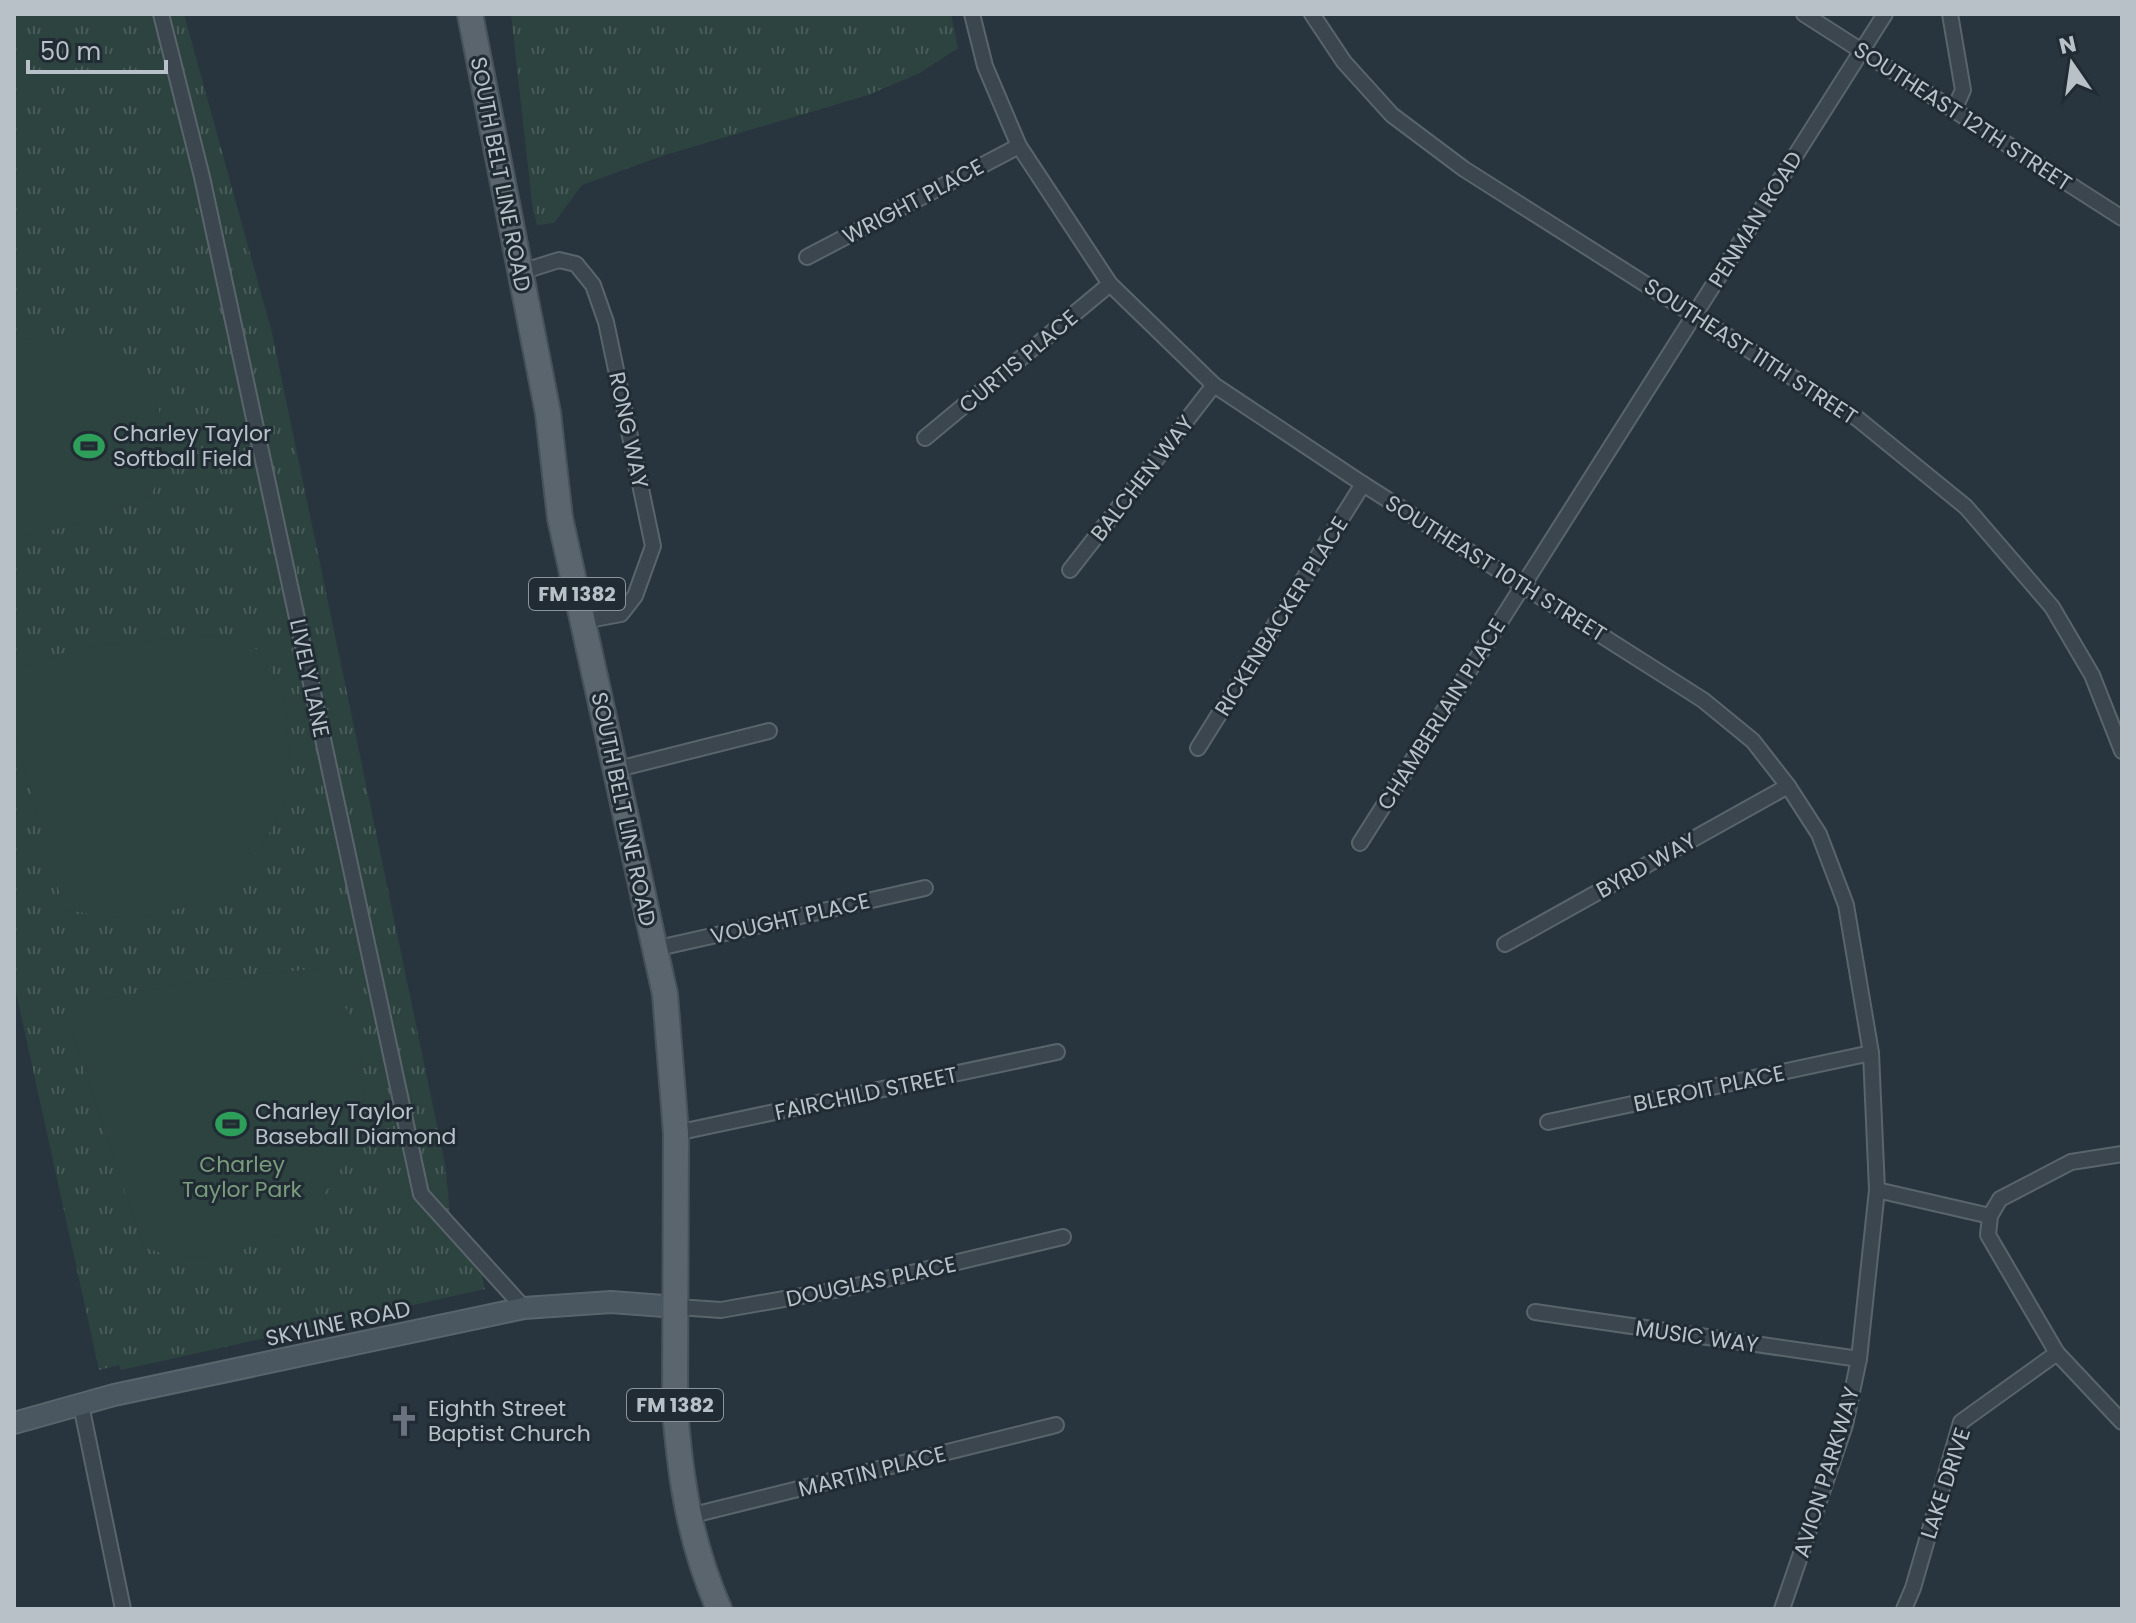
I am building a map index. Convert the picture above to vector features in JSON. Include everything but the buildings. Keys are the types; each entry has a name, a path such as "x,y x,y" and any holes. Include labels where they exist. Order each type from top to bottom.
{"main road":[{"name":"SOUTH BELT LINE ROAD","path":"470,14 548,413 560,518 665,994 676,1133 675,1410 689,1516 701,1568 719,1609"}],"street":[{"name":"LIVELY LANE","path":"161,14 206,192 421,1194 524,1308"},
{"name":"SOUTHEAST 10TH STREET","path":"972,14 985,66 1019,146 1110,284 1214,385 1363,484 1703,700 1753,741 1788,786 1819,834 1846,905 1871,1053 1877,1190"},
{"name":"SOUTHEAST 11TH STREET","path":"1312,14 1344,62 1392,115 1464,169 1858,419 1966,507 2052,607 2092,675 2122,751"},
{"name":"SOUTHEAST 12TH STREET","path":"1804,14 2122,218"},
{"name":"PENMAN ROAD","path":"1523,585 1885,14"},
{"path":"1950,14 1963,90 1954,110"},
{"name":"WRIGHT PLACE","path":"807,257 1019,146"},
{"name":"RONG WAY","path":"521,272 559,260 576,264 593,285 606,322 653,546 635,596 621,614 583,621"},
{"name":"CURTIS PLACE","path":"925,438 1110,284"},
{"name":"BALCHEN WAY","path":"1070,570 1214,385"},
{"name":"RICKENBACKER PLACE","path":"1198,748 1363,484"},
{"name":"CHAMBERLAIN PLACE","path":"1360,843 1523,585"},
{"path":"614,770 769,731"},
{"name":"BYRD WAY","path":"1505,944 1788,786"},
{"name":"VOUGHT PLACE","path":"654,949 925,888"},
{"name":"FAIRCHILD STREET","path":"676,1133 1057,1052"},
{"name":"BLEROIT PLACE","path":"1548,1122 1871,1053"},
{"path":"2122,1154 2071,1162 2000,1199 1990,1216 1988,1235 2057,1353 2122,1422"},
{"path":"1877,1190 1990,1216"},
{"name":"AVION PARKWAY","path":"1782,1609 1845,1425 1859,1359 1877,1190"},
{"name":"DOUGLAS PLACE","path":"677,1307 721,1310 837,1290 1063,1237"},
{"name":"SKYLINE ROAD","path":"14,1423 114,1395 524,1308 611,1302 677,1307"},
{"name":"MUSIC WAY","path":"1535,1312 1859,1359"},
{"name":"LAKE DRIVE","path":"1904,1609 1913,1588 1961,1422 2057,1353"},
{"path":"81,1405 123,1609"},
{"name":"MARTIN PLACE","path":"689,1516 1056,1425"}],"green space":[{"name":"Charley Taylor Park","path":"14,14 184,14 272,333 445,1164 453,1243 480,1266 485,1289 121,1370 119,1365 99,1370 14,983"},
{"path":"511,14 951,14 958,48 920,73 868,95 662,156 582,185 554,223 537,225"},
{"name":"Charley Taylor Softball Field","path":"43,336 79,336 133,363 157,402 164,432 164,460 151,497 59,528 24,535 14,533 14,341"},
{"path":"245,634 275,679 287,716 287,792 275,823 261,845 226,882 181,908 130,918 64,910 14,731 14,673 64,653 94,647"},
{"name":"Charley Taylor Baseball Diamond","path":"319,968 346,1008 360,1053 364,1101 355,1147 321,1199 281,1234 228,1256 174,1257 143,1247 72,1032 96,1001 188,983"}],"place":[{"name":"Charley Taylor Softball Field","path":"89,446"},
{"name":"Charley Taylor Baseball Diamond","path":"231,1124"},
{"name":"Eighth Street Baptist Church","path":"404,1421"}]}
